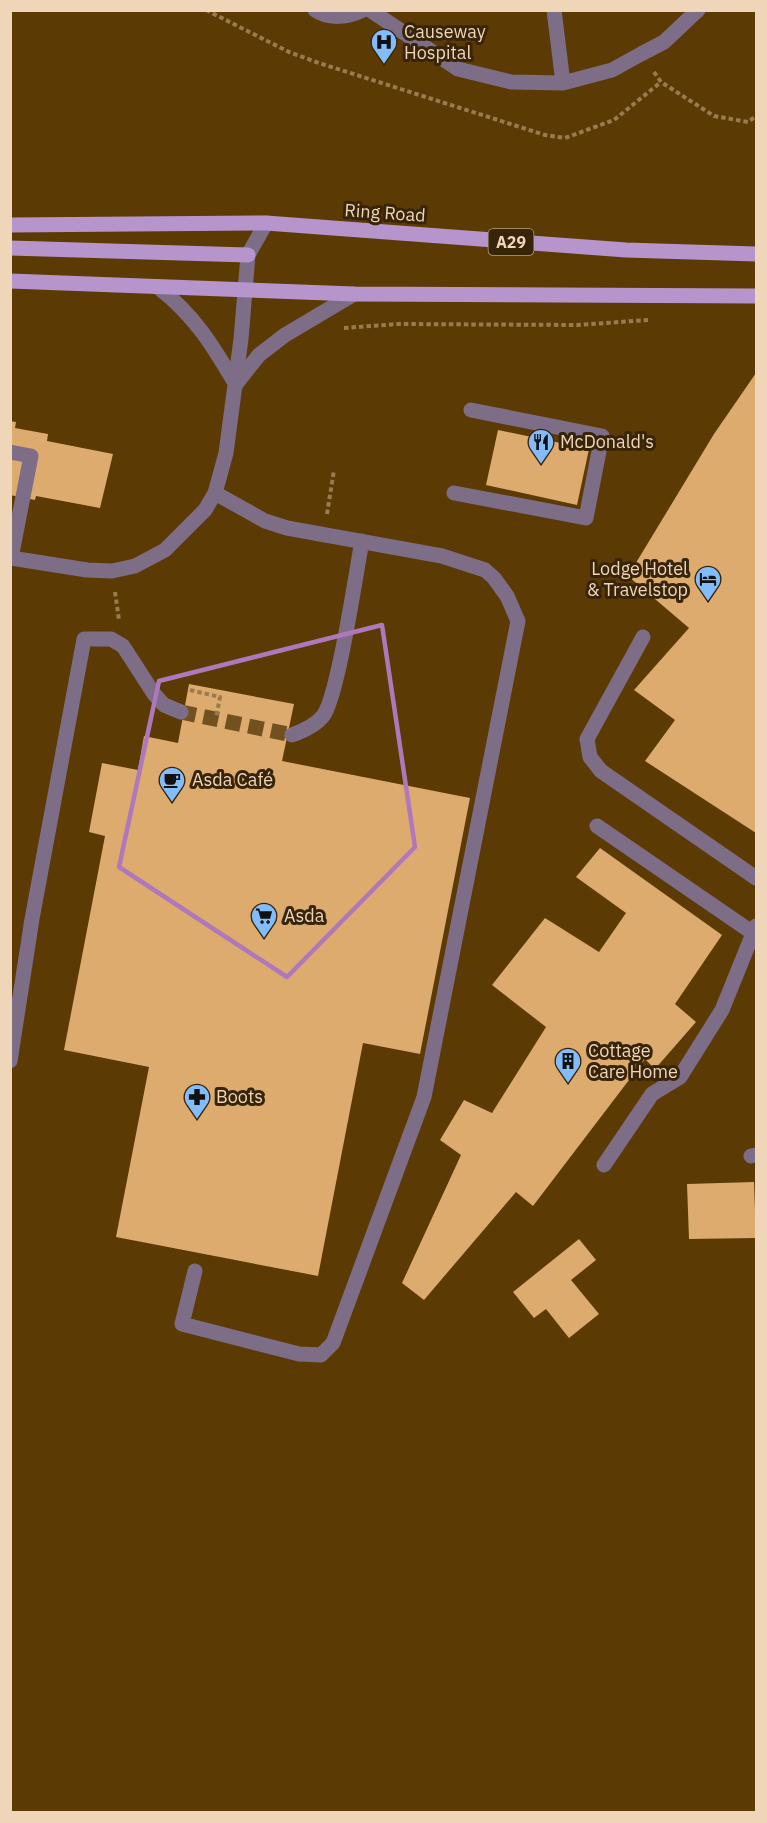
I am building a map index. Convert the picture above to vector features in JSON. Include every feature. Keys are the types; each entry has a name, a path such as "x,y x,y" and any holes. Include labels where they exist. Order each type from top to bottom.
{"main road":[{"name":"Ring Road","path":"10,225 266,223 626,250 756,254"},
{"path":"10,248 248,255"},
{"path":"10,281 354,294 756,296"}],"lane":[{"path":"315,10 322,15 350,17 363,10"},
{"path":"370,10 458,69 511,82 563,82 612,70 664,42 698,10"},
{"path":"554,10 563,82"},
{"path":"10,452 31,456 10,558 87,570 112,571 135,566 165,550 205,510 215,493 226,453 236,385 248,255 266,223"},
{"path":"159,288 178,302 206,333 236,385"},
{"path":"236,385 259,355 285,335 354,294"},
{"path":"454,493 586,518 602,436 471,410"},
{"path":"195,1271 182,1324 299,1354 321,1355 333,1343 424,1097 518,621 507,596 485,570 442,556 265,521 215,493"},
{"path":"292,735 307,729 324,715 335,681 362,541"},
{"path":"643,637 587,739 590,758 601,771 756,878"},
{"path":"10,1061 32,919 84,639 111,639 123,646 154,694 164,705 181,712"},
{"path":"597,826 755,930 722,1010 680,1077 652,1094 604,1165"}],"path":[{"path":"206,10 289,52 545,135 564,138 614,120 661,82"},
{"path":"641,54 661,82 714,116 748,122 756,116"},
{"path":"336,330 357,325 577,325 656,320"},
{"path":"323,534 334,471"}],"highlighted area":[{"path":"382,625 415,847 287,977 119,867 159,681"}],"building":[{"name":"Lodge Hotel & Travelstop","path":"756,373 756,833 645,761 675,720 634,690 689,628 628,576 714,434"},
{"path":"10,421 16,422 15,428 48,434 47,441 113,454 100,508 36,496 35,500 10,495"},
{"path":"498,430 589,449 577,505 486,485"},
{"name":"Asda","path":"189,684 294,704 282,761 470,798 420,1054 363,1043 318,1276 116,1237 149,1067 64,1050 105,836 89,832 102,763 138,770 144,736 178,743"},
{"name":"Cottage Care Home","path":"600,848 722,935 675,1004 696,1022 655,1069 645,1059 533,1206 516,1192 424,1300 402,1283 461,1155 440,1140 464,1100 492,1113 546,1027 492,985 545,918 599,952 626,913 576,877"},
{"path":"754,1182 756,1238 689,1239 687,1184"},
{"path":"579,1239 596,1260 571,1280 599,1314 569,1338 546,1309 534,1318 513,1292"}],"tunnel":[{"path":"181,712 292,735"}],"place":[{"name":"Causeway Hospital","path":"384,65"},
{"name":"McDonald's","path":"541,465"},
{"name":"Lodge Hotel & Travelstop","path":"708,602"},
{"name":"Asda Café","path":"172,803"},
{"name":"Asda","path":"264,939"},
{"name":"Cottage Care Home","path":"568,1084"},
{"name":"Boots","path":"197,1120"}]}
